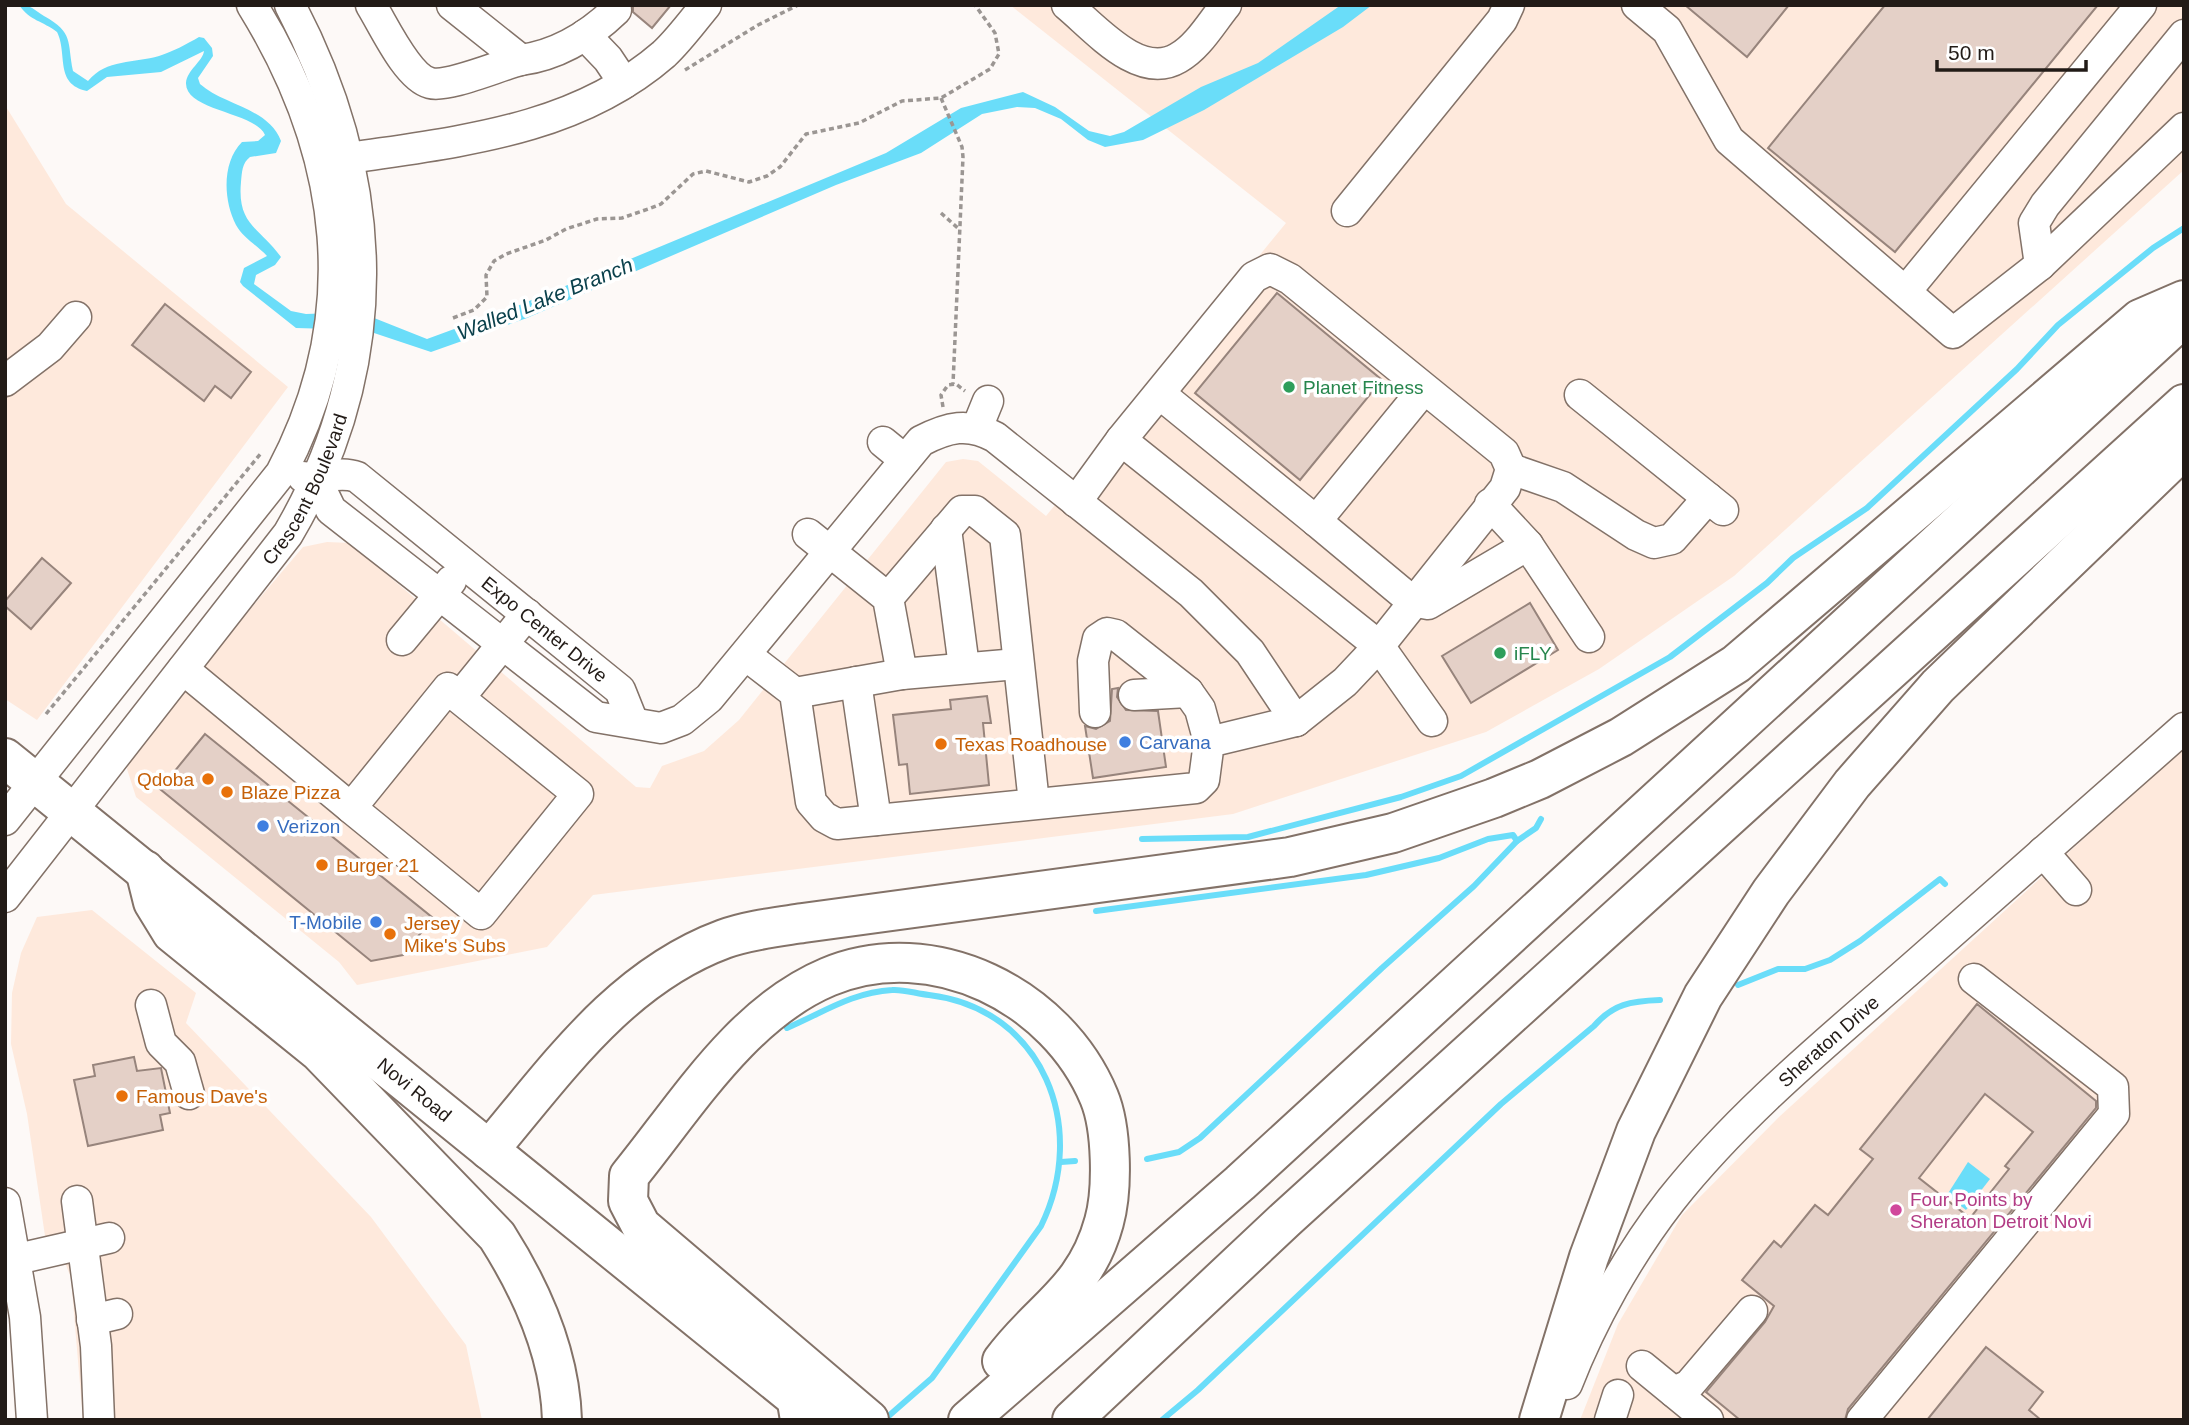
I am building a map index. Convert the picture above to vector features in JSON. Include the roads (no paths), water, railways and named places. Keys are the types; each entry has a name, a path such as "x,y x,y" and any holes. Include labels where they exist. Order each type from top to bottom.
{"main road":[{"path":"489,1150 605,1015 632,990 658,971 725,939 803,923 1290,857 1393,833 1494,799 1540,779 1622,737 1736,663 2140,319 2184,300"},
{"path":"968,1420 1240,1183 2184,317"},
{"path":"1082,1413 1296,1210 2184,404"},
{"path":"1539,1420 1589,1257 1636,1131 1703,996 1771,892 1852,784 1938,686 2184,449"},
{"name":"Novi Road","path":"5,758 489,1150 806,1412"},
{"path":"145,870 153,902 172,933 319,1052 497,1236 534,1301 556,1367 562,1420"},
{"path":"869,1419 641,1226 628,1201 629,1176 751,1027 789,998 830,976 876,964 912,964 946,967 1004,989 1051,1024 1083,1067 1100,1099 1109,1149 1104,1221 1088,1263 1068,1293 1008,1353 960,1420"}],"street":[{"name":"Crescent Boulevard","path":"5,897 288,534 316,479 348,393 363,294 293,84 252,5"},
{"name":"Crescent Boulevard","path":"5,820 281,473 302,434 330,346 335,296 347,244 349,158 315,53 290,5"},
{"path":"371,5 414,74 432,84 467,77 562,48 585,35 616,10"},
{"path":"452,5 521,60"},
{"path":"319,163 502,134 552,119 624,83 666,52 706,5"},
{"path":"1067,5 1133,58 1147,64 1163,64 1190,49 1226,5"},
{"path":"1347,212 1502,20 1509,5"},
{"path":"1637,5 1667,30 1729,140 1953,333 2040,265 2184,128"},
{"path":"1906,291 2141,5"},
{"path":"585,35 608,59 624,83"},
{"path":"2040,265 2034,223 2045,205 2184,35"},
{"path":"1076,502 1121,440 1254,277 1270,270 1290,279 1504,453 1511,469 1505,488 1412,601 1379,646 1345,682 1296,721 1209,742"},
{"path":"5,381 50,347 76,317"},
{"path":"1316,522 1424,388"},
{"path":"1160,394 1412,601 1428,604 1528,545"},
{"path":"1511,469 1563,487 1636,535 1654,543 1672,539 1716,504 1580,395"},
{"path":"632,720 642,726 661,727 681,720 709,698 831,553 894,451 982,415 995,438 1191,593 1250,652 1296,721"},
{"path":"1121,440 1379,646 1432,721"},
{"name":"Expo Center Drive","path":"281,473 316,479 346,473 357,477 620,690 632,720 596,717 331,510 316,479"},
{"path":"1490,505 1528,545 1589,638"},
{"path":"888,598 962,511 975,511 1005,535 1034,803"},
{"path":"946,529 964,667"},
{"path":"808,534 888,598 902,674"},
{"path":"402,640 464,564"},
{"path":"459,698 527,614"},
{"path":"747,656 794,693 811,802 824,817 837,824 1196,788 1204,780 1209,742 1200,709 1188,692 1116,635 1107,634 1098,639 1093,661 1094,712"},
{"path":"794,693 902,674 1017,664"},
{"path":"183,669 351,808 481,914 578,794 448,688 351,808"},
{"path":"856,682 876,820"},
{"path":"1134,695 1188,692"},
{"name":"Sheraton Drive","path":"1552,1420 1583,1344 1671,1201 1790,1075 2184,728"},
{"path":"2043,852 2076,890"},
{"path":"1862,1420 2114,1114 2113,1087 1974,979"},
{"path":"151,1005 160,1043 180,1062 189,1094"},
{"path":"77,1201 96,1242 111,1373 99,1420"},
{"path":"5,1203 17,1259 18,1380 32,1420"},
{"path":"17,1259 96,1242"},
{"path":"1674,1392 1689,1385 1752,1311"},
{"path":"1642,1366 1708,1420"}],"water":[{"name":"Walled Lake Branch","path":"19,5 33,8 65,33 73,71 88,81 112,65 159,56 199,37 204,38 212,48 213,56 198,78 200,84 267,121 281,141 276,153 250,157 242,171 242,208 246,217 281,257 275,265 256,275 254,284 291,311 306,314 359,312 427,339 517,306 886,153 961,108 1023,92 1055,107 1089,131 1110,136 1124,132 1201,87 1258,63 1341,5 1372,5 1343,27 1204,110 1143,140 1105,147 1088,140 1061,119 1035,108 1017,107 982,114 921,153 836,185 527,318 431,352 365,330 296,328 243,286 240,282 244,268 267,256 242,234 236,225 227,193 228,170 235,150 242,142 258,141 265,135 259,127 208,106 189,92 187,78 204,51 161,72 107,77 87,91 70,82 66,75 57,32 32,18"},
{"path":"1968,1162 1990,1179 1966,1210 1947,1195"}],"waterway":[{"path":"1142,839 1248,837 1401,797 1461,776 1670,657 1767,583 1793,558 1867,508 2017,369 2058,325 2153,248 2184,228"},
{"path":"1147,1159 1179,1152 1200,1138 1474,886 1517,841 1536,828 1541,819"},
{"path":"1096,911 1366,875 1439,858 1488,839 1513,835 1517,841"},
{"path":"1738,985 1778,969 1805,969 1830,960 1860,941 1940,879 1945,884"},
{"path":"787,1028 851,999 892,990 929,995 969,1005 1002,1023 1028,1048 1046,1079 1057,1114 1060,1151 1055,1189 1041,1226 932,1378 884,1420"},
{"path":"1162,1420 1198,1390 1501,1104 1608,1013 1623,1005 1660,1000"},
{"path":"1061,1162 1075,1161"}],"place":[{"name":"Planet Fitness","path":"1289,387"},
{"name":"iFLY","path":"1500,653"},
{"name":"Carvana","path":"1125,742"},
{"name":"Texas Roadhouse","path":"941,744"},
{"name":"Qdoba","path":"208,779"},
{"name":"Blaze Pizza","path":"227,792"},
{"name":"Verizon","path":"263,826"},
{"name":"Burger 21","path":"322,865"},
{"name":"T-Mobile","path":"376,922"},
{"name":"Jersey Mike's Subs","path":"390,934"},
{"name":"Famous Dave's","path":"122,1096"},
{"name":"Four Points by Sheraton Detroit Novi","path":"1896,1210"}]}
